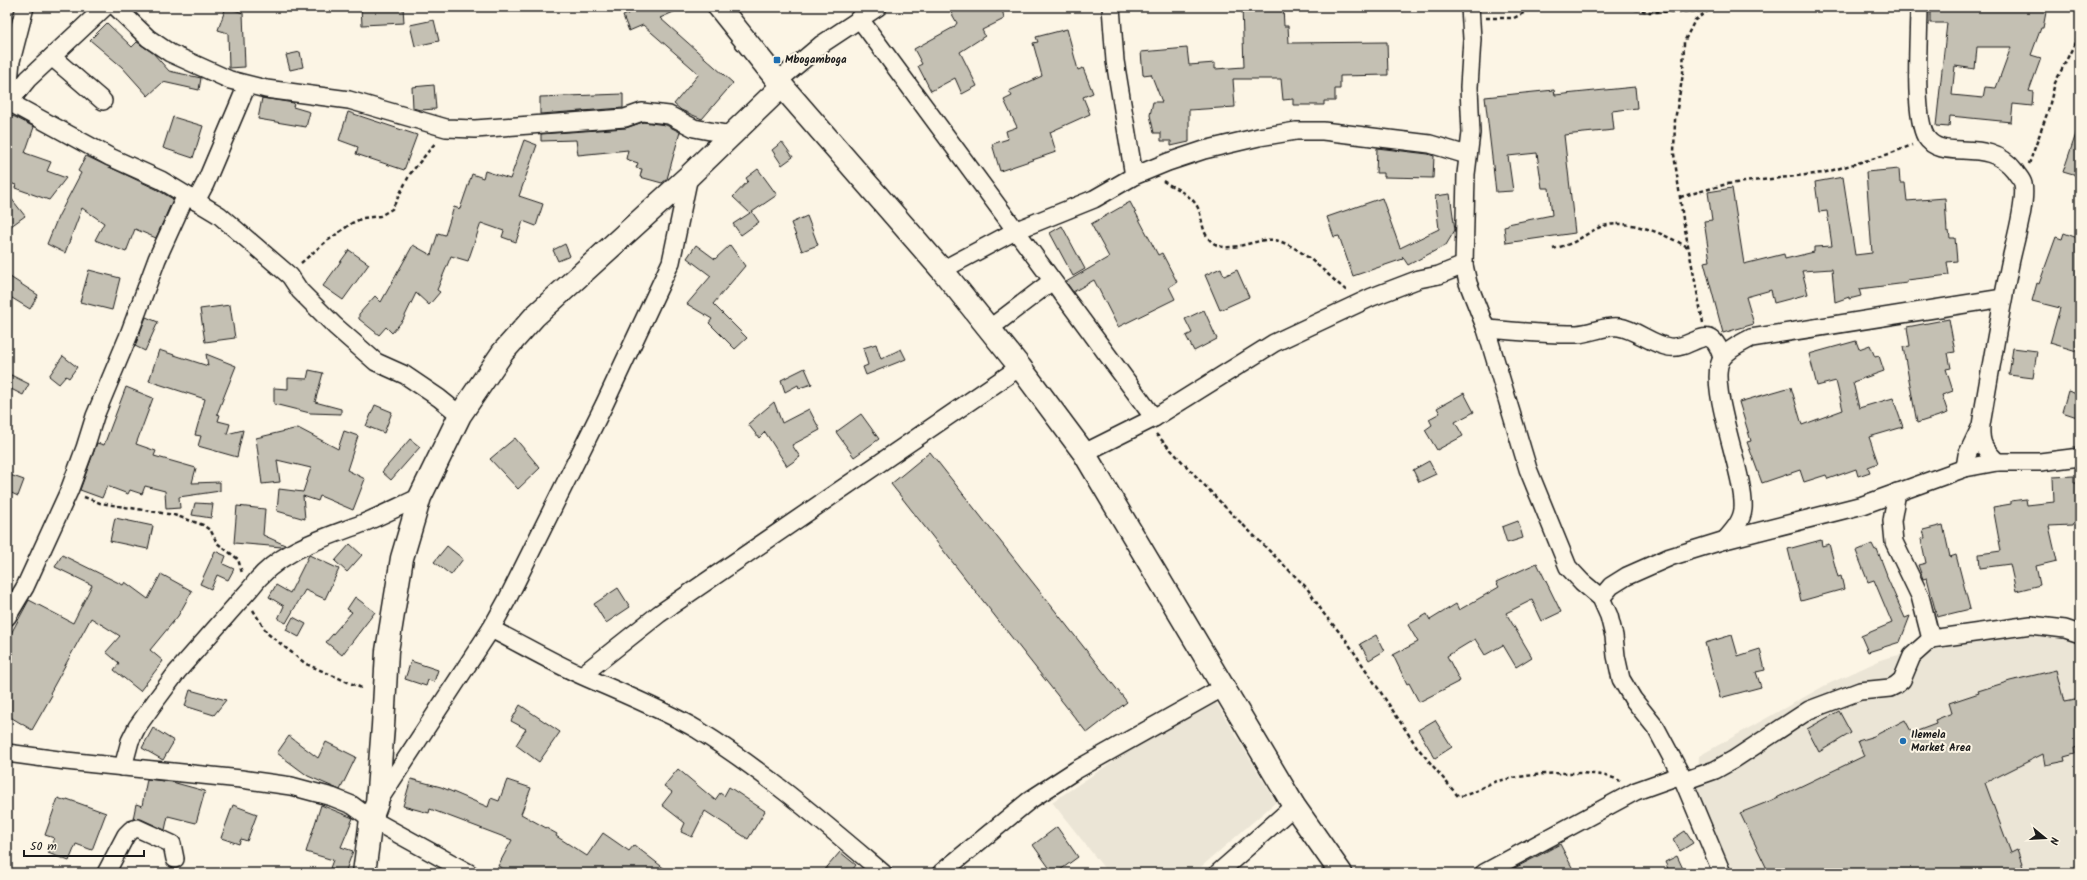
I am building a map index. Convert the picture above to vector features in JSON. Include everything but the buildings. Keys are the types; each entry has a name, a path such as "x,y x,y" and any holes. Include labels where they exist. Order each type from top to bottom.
{"main road":[{"path":"719,7 780,84 942,270 1020,367 1084,453 1222,688 1294,806 1341,873"},
{"path":"364,873 374,811 384,726 387,651 402,558 420,497 460,415 503,352 535,316 689,176 780,84"}],"street":[{"path":"10,101 9,81 11,61 25,7"},
{"path":"10,101 28,79 105,7"},
{"path":"116,7 148,38 170,53 230,80 247,85 349,100 446,128 475,129 625,118 642,112 669,116 694,128 731,135"},
{"path":"780,84 822,44 859,18 878,7"},
{"path":"1111,7 1115,61 1140,174"},
{"path":"1919,7 1919,103 1926,136 1932,144 1941,148 1983,151 1998,155 2010,165 2023,182 2023,200 2003,298 1981,426 1980,440 1983,447 1997,462"},
{"path":"1470,12 1469,87 1471,133 1467,155 1464,265 1473,298 1486,329 1528,469 1568,567 1582,582 1601,598 1609,616 1614,636 1616,656 1621,679 1633,699 1656,728 1683,778 1722,873"},
{"path":"859,18 1017,230 1149,420"},
{"path":"52,57 103,101"},
{"path":"7,618 25,586 69,491 95,416 128,337 157,259 191,198 205,184 247,85"},
{"path":"10,101 110,157 161,180 224,219 290,276 300,291 335,326 376,362 405,375 439,398 460,415"},
{"path":"942,270 1017,230 1094,199 1140,174 1204,150 1259,137 1296,131 1323,131 1430,144 1467,155"},
{"path":"374,811 490,629 511,593 604,405 671,262 689,176"},
{"path":"1084,453 1149,420 1274,343 1366,300 1419,279 1439,275 1464,265"},
{"path":"989,329 1052,281"},
{"path":"1722,358 1741,343 1751,338 2003,298"},
{"path":"1486,329 1575,334 1591,333 1605,328 1617,327 1631,330 1668,347 1677,348 1706,337 1715,340 1722,358 1718,384 1724,417 1742,483 1743,509 1737,526 1725,540"},
{"path":"582,675 659,614 1020,367"},
{"path":"1965,468 1967,455 1981,426"},
{"path":"1601,598 1611,586 1627,576 1670,557 1725,540 1863,505 1965,468 1997,462 2040,462 2080,457"},
{"path":"1897,492 1892,521 1894,542 1920,596 1931,639"},
{"path":"123,767 130,741 137,727 157,699 250,589 260,575 294,550 318,538 362,524 420,497"},
{"path":"1484,873 1636,791 1715,770 1733,760 1809,710 1860,691 1890,688 1896,685 1902,680 1912,656 1931,639 2031,625 2065,629 2080,634"},
{"path":"490,629 697,730 745,762 821,820 883,873"},
{"path":"941,873 1030,800 1076,770 1222,688"},
{"path":"7,753 242,779 291,786 332,797 352,806 374,811 469,873"},
{"path":"1218,873 1294,806"},
{"path":"106,873 126,834 137,828 172,844 175,859"}],"path":[{"path":"1470,12 1514,18 1535,7"},
{"path":"1621,7 1650,12 1708,11"},
{"path":"1706,337 1688,248 1680,197 1674,154 1674,120 1683,74 1684,42 1695,20 1713,7"},
{"path":"2023,182 2032,152 2048,111 2055,83 2080,33"},
{"path":"290,276 305,258 352,223 363,218 380,216 392,209 410,174 446,128"},
{"path":"1680,197 1727,184 1823,174 1906,148 1926,136"},
{"path":"1140,174 1191,198 1197,207 1203,230 1216,245 1225,247 1274,240 1295,249 1349,293 1366,300"},
{"path":"1553,249 1574,242 1601,227 1614,224 1629,225 1668,236 1688,248"},
{"path":"1149,420 1226,508 1307,588 1324,614 1346,640 1417,747 1458,796 1466,796 1483,786 1498,781 1581,772 1602,774 1613,778 1636,791"},
{"path":"69,491 100,503 174,515 203,524 211,531 217,543 238,559 253,611 266,633 306,664 364,689"}],"shaded area":[{"name":"Ilemela Market Area","path":"2080,630 2080,873 1721,873 1697,790 1699,756 1824,686 1883,659 1935,646 2020,632"},
{"path":"1212,696 1276,802 1194,873 1108,873 1052,802"}],"place":[{"name":"Mbogamboga","path":"777,60"},
{"name":"Ilemela Market Area","path":"1903,741"}]}
